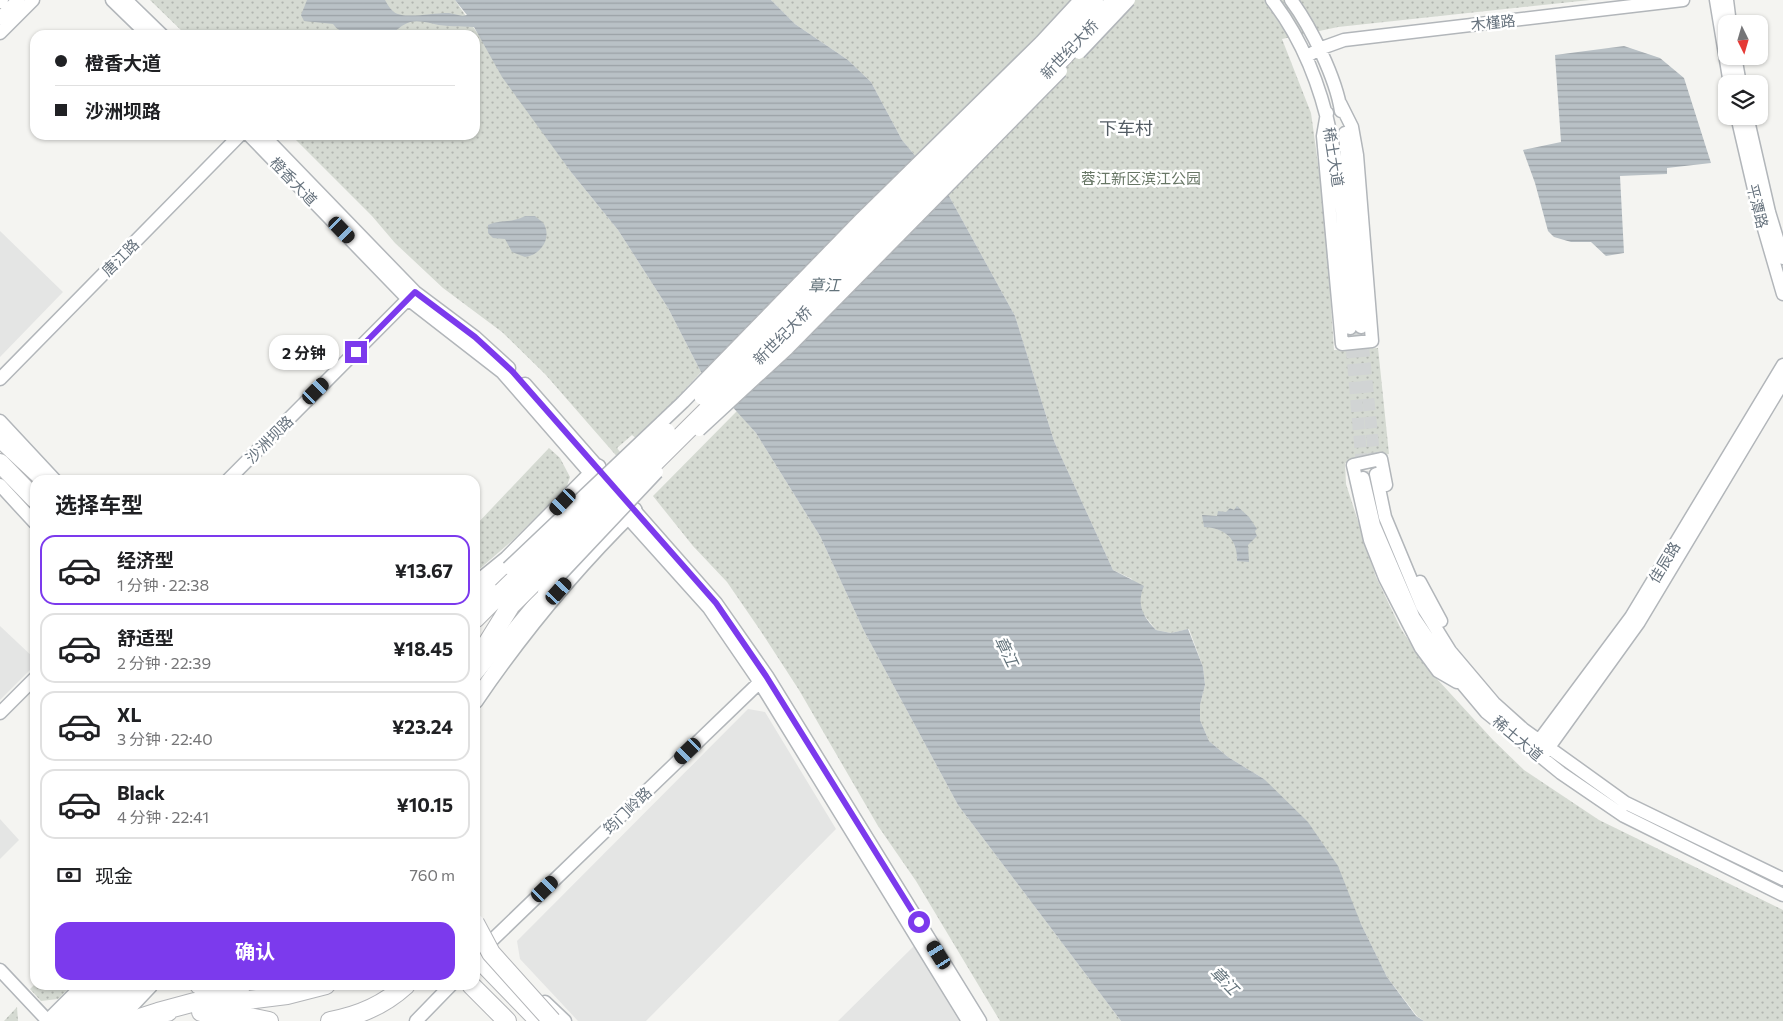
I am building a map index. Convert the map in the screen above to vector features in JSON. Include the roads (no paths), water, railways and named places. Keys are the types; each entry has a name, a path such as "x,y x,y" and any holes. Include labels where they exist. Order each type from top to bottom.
{"highway":[{"name":"新世纪大桥","path":"506,598 689,410 1054,45 1094,0"},
{"name":"新世纪大桥","path":"506,598 1051,69 1116,0"},
{"path":"0,438 40,475"},
{"path":"0,443 31,475"},
{"path":"0,463 30,496"},
{"path":"480,610 506,598"},
{"path":"480,615 506,598"},
{"path":"480,635 506,598"},
{"path":"480,653 506,598"},
{"path":"482,949 539,1021"},
{"path":"482,949 553,1021"},
{"path":"480,975 524,1021"},
{"path":"64,1021 89,990"},
{"path":"78,1021 109,990"},
{"path":"98,1021 128,990"},
{"path":"128,1021 195,1002 240,1001 287,995 306,990"},
{"path":"330,1021 351,1017 378,1006 399,990"},
{"path":"476,990 509,1021"},
{"path":"158,1012 221,1014 269,1021"}],"main road":[{"path":"0,432 40,475"},
{"path":"480,581 507,559 595,471"},
{"path":"0,473 30,497"},
{"path":"480,693 535,618 618,524 630,513"},
{"path":"480,989 509,1021"},
{"path":"64,1021 94,990"},
{"path":"116,1021 145,990"}],"street":[{"path":"0,18 18,0"},
{"path":"0,33 34,0"},
{"path":"112,0 143,30"},
{"path":"126,0 157,30"},
{"path":"138,0 166,30"},
{"path":"480,595 683,402 862,218 1041,42 1080,0"},
{"path":"480,670 544,592 651,478 787,349 1129,0"},
{"name":"稀土大道","path":"1272,0 1289,21 1306,56 1326,113 1340,193 1355,328 1350,183 1340,103 1319,49 1303,16 1291,0"},
{"name":"木槿路","path":"1306,56 1344,40 1683,0"},
{"path":"1716,0 1728,75"},
{"path":"1727,0 1729,15"},
{"path":"1326,113 1324,136 1342,344 1372,341 1357,156 1352,127 1340,103"},
{"name":"平潭路","path":"1739,125 1760,215 1783,294"},
{"name":"平潭路","path":"1749,125 1769,212 1783,258"},
{"name":"唐江路","path":"0,379 235,140"},
{"name":"橙香大道","path":"254,140 412,295 475,337 512,371 709,608 763,679 980,1021"},
{"name":"橙香大道","path":"268,140 358,233 412,295"},
{"path":"277,140 306,170 358,233"},
{"name":"沙洲坝路","path":"233,475 412,295"},
{"name":"佳辰路","path":"1540,749 1631,618 1783,365"},
{"name":"佳辰路","path":"1540,749 1639,622 1783,382"},
{"path":"0,422 51,475"},
{"path":"1381,459 1392,512 1402,541 1466,679 1438,671 1421,648 1385,578 1370,540 1353,465 1381,459"},
{"name":"稀土大道","path":"1370,476 1374,525 1414,618 1444,662 1523,729 1540,749 1624,816 1783,895"},
{"path":"0,485 30,518"},
{"name":"橙香大道","path":"763,679 968,1021"},
{"name":"筠门岭路","path":"482,949 763,679"},
{"path":"0,713 30,683"},
{"name":"稀土大道","path":"1540,749 1626,803 1783,879"},
{"path":"482,949 564,1021"},
{"path":"0,970 47,1021 78,990"},
{"path":"128,1021 155,990"},
{"path":"416,1021 446,990"},
{"path":"471,990 501,1021"}],"water":[{"name":"章江","path":"307,0 385,0 394,12 399,14 413,16 449,13 462,16 467,15 455,0 771,0 795,24 848,60 871,82 902,140 949,196 1015,316 1054,441 1113,570 1144,586 1141,599 1142,610 1156,630 1171,633 1188,629 1203,667 1205,685 1200,705 1200,720 1209,741 1228,757 1264,779 1308,822 1338,866 1361,924 1387,977 1416,1016 1424,1021 1121,1021 958,805 864,631 820,536 756,433 701,372 668,308 618,230 571,172 502,77 480,38 480,30 476,30 474,27 443,26 415,21 397,30 340,30 333,24 304,21 301,15"},
{"path":"1624,46 1660,58 1684,78 1711,163 1667,168 1667,174 1620,176 1624,253 1606,256 1591,242 1571,242 1554,237 1548,231 1535,183 1523,150 1561,142 1555,55"},
{"path":"525,216 535,216 542,222 547,235 540,250 525,257 512,252 505,239 493,238 488,233 488,225"},
{"path":"1237,506 1249,517 1257,529 1255,531 1257,536 1248,545 1249,562 1237,561 1237,553 1233,541 1224,532 1204,527 1202,515 1217,516 1218,511 1226,512 1230,508 1234,510"}],"tunnel":[{"path":"1361,327 1376,474"},
{"path":"1350,328 1363,478"}],"district":[{"name":"下车村","path":"1126,128"}],"park label":[{"name":"蓉江新区滨江公园","path":"1141,178"}]}
